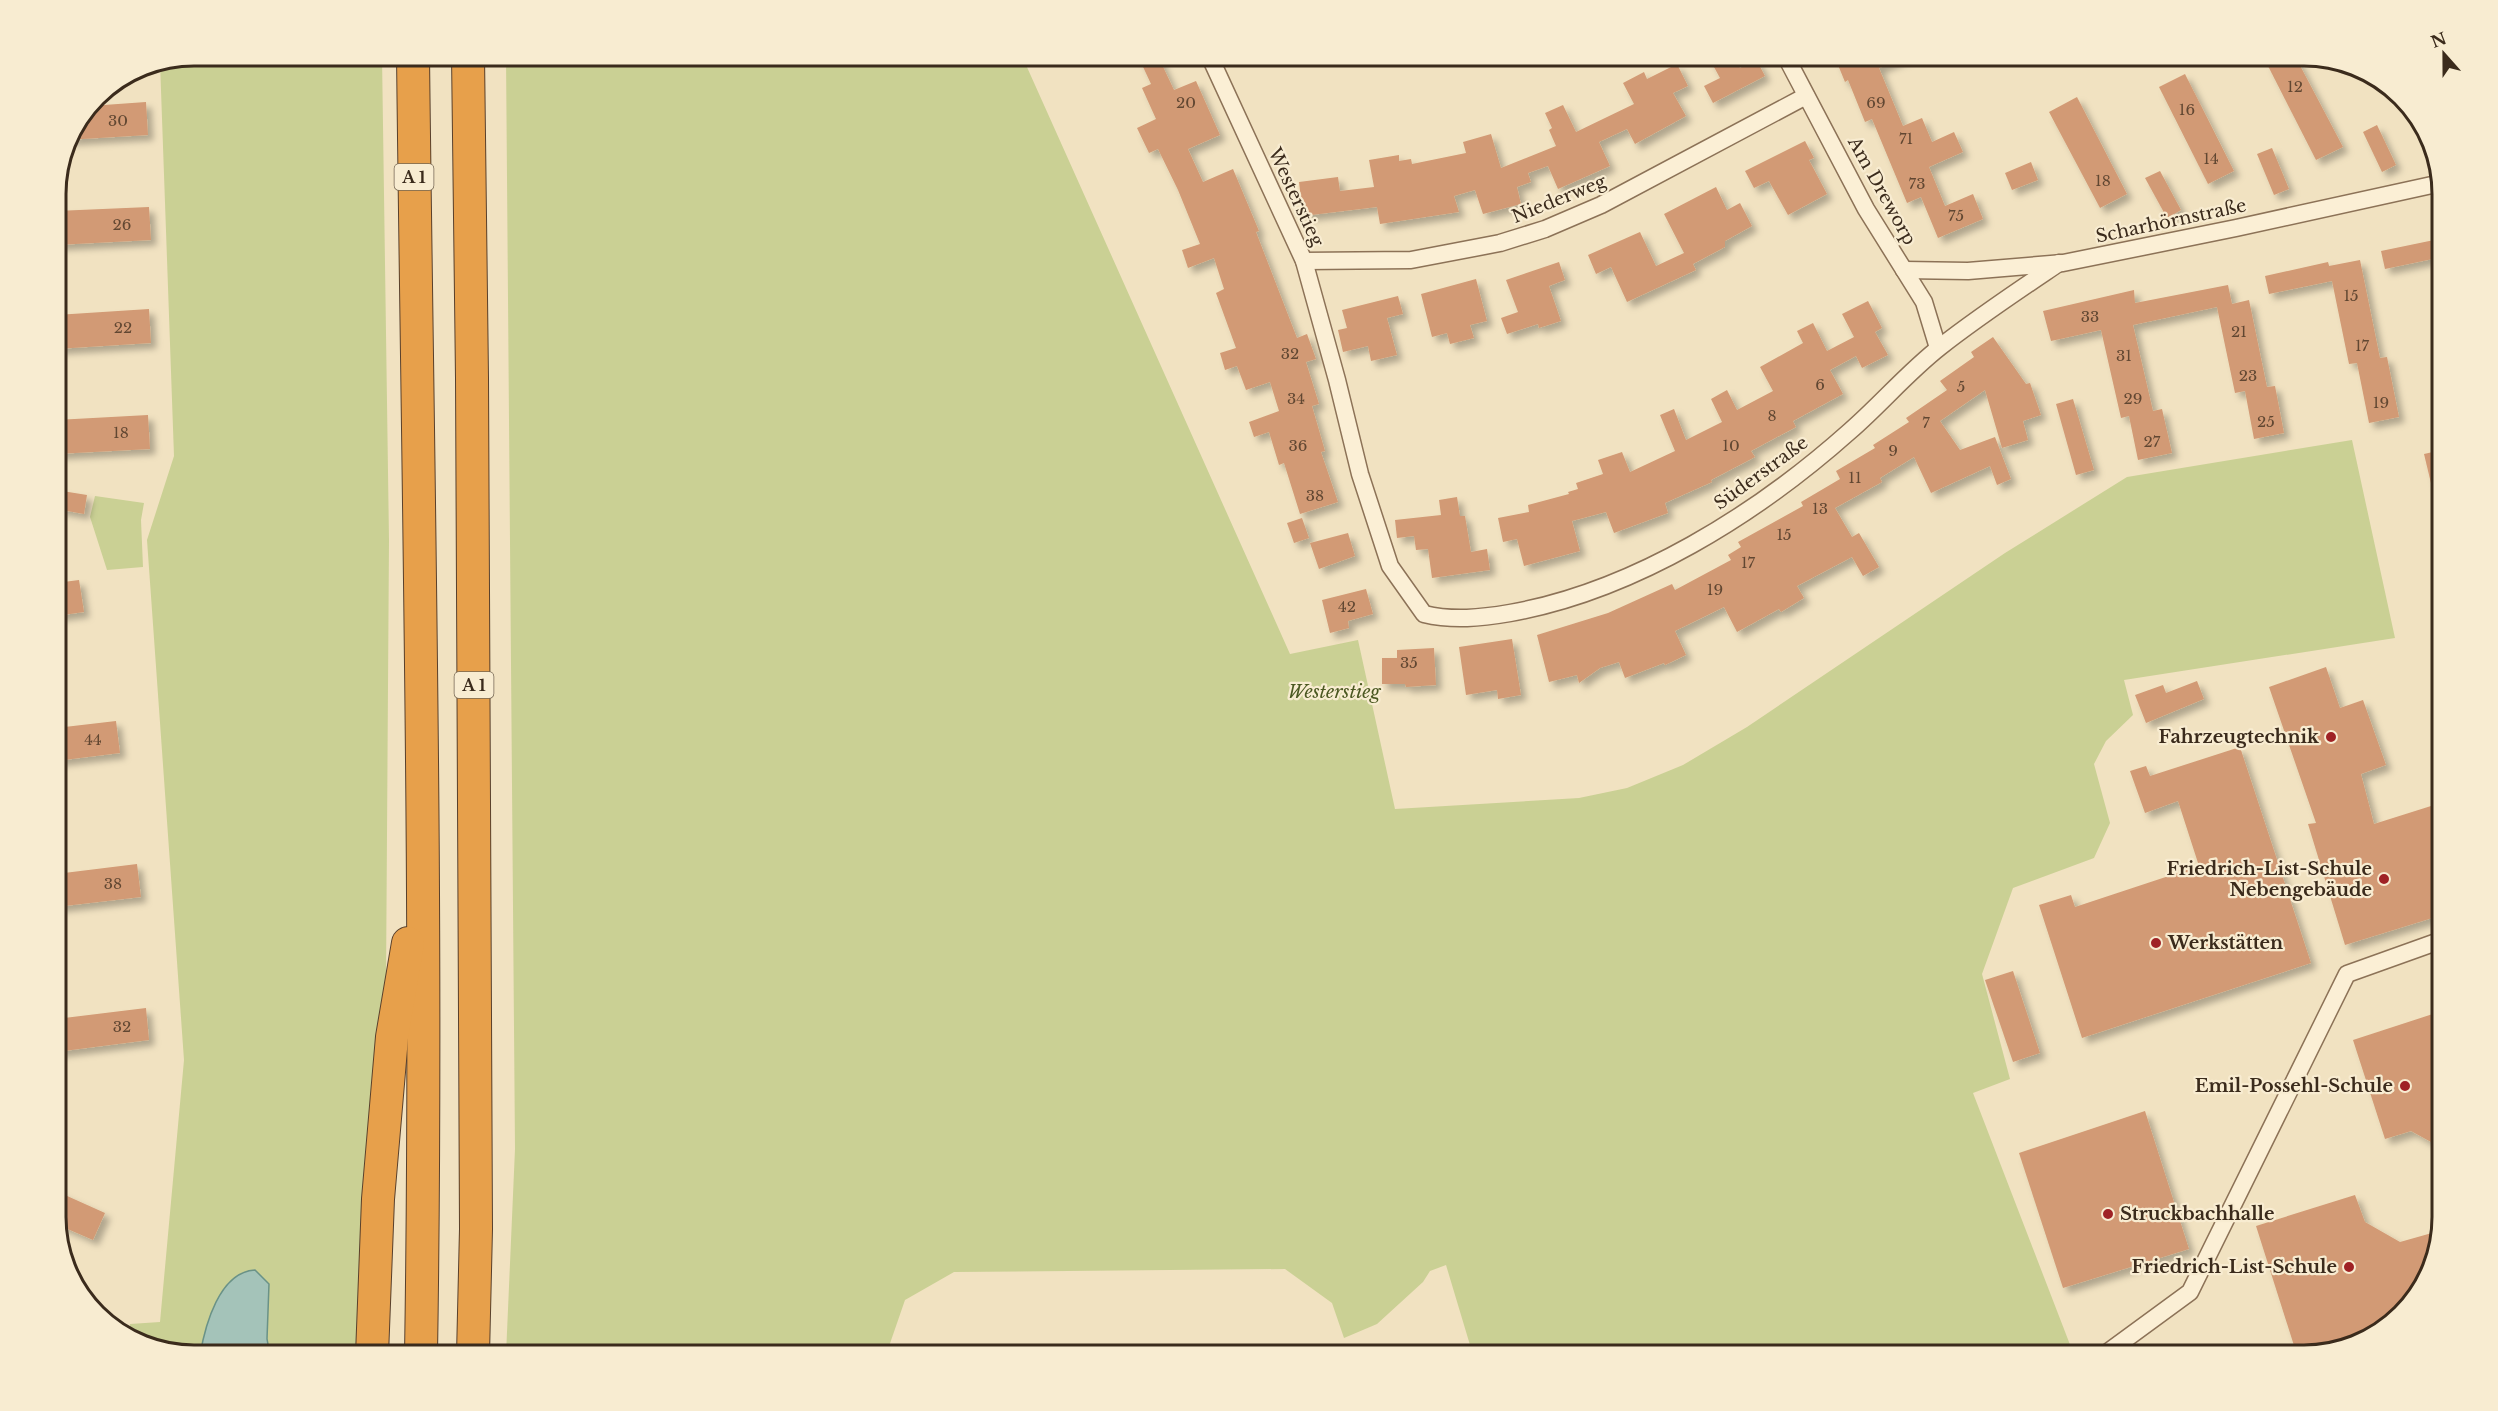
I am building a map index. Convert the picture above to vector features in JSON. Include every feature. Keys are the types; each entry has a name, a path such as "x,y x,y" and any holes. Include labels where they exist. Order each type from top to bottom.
{"highway":[{"name":"A 1","path":"413,66 422,857 421,1345"},
{"name":"A 1","path":"468,66 476,1217 473,1345"},
{"path":"372,1345 378,1198 392,1036 422,857"}],"street":[{"name":"Westerstieg","path":"1214,66 1304,261 1360,474 1390,566 1425,614 1439,618"},
{"name":"Am Dreworp","path":"1790,66 1866,209 1924,302 1938,348"},
{"name":"Niederweg","path":"1304,261 1412,260 1500,243 1545,229 1601,205 1806,96"},
{"name":"Scharhörnstraße","path":"1904,270 1968,272 2059,263 2212,233 2432,185"},
{"name":"Süderstraße","path":"1439,618 1479,618 1535,609 1594,591 1683,550 1761,501 1840,439 1938,348 2059,263"},
{"path":"2119,1345 2190,1293 2347,974 2432,943"}],"green space":[{"path":"186,66 382,66 389,540 386,982 363,1345 177,1344 161,1341 130,1328 130,1324 160,1322 184,1060 147,540 174,456 160,70"},
{"path":"506,66 1026,66 1290,654 1358,640 1395,809 1579,798 1627,788 1683,765 1747,727 2005,553 2127,477 2352,440 2395,638 2124,680 2133,715 2106,741 2094,764 2110,823 2094,858 2013,888 1982,974 2010,1079 1973,1093 2070,1345 1470,1345 1446,1265 1430,1271 1423,1282 1377,1324 1344,1338 1332,1303 1285,1269 954,1272 905,1300 889,1345 506,1345 515,1149"},
{"path":"95,496 144,503 141,520 143,567 107,570 90,517"}],"water":[{"path":"255,1270 269,1284 268,1345 202,1345 216,1302 232,1280 243,1273"}],"building":[{"path":"1143,66 1163,66 1174,90 1196,81 1220,135 1188,149 1203,182 1233,169 1259,231 1256,232 1297,338 1307,334 1316,359 1306,362 1319,404 1312,406 1325,451 1321,452 1338,502 1300,514 1284,463 1279,465 1269,432 1254,437 1249,422 1279,411 1270,382 1246,390 1237,366 1225,370 1220,353 1236,348 1216,293 1224,289 1214,258 1188,268 1182,250 1200,244 1158,149 1149,153 1137,128 1156,119 1142,88 1151,84"},
{"path":"1673,66 1678,66 1688,86 1673,93 1686,116 1635,144 1627,129 1599,142 1610,166 1558,189 1548,166 1528,173 1531,182 1517,187 1521,204 1483,214 1475,190 1454,196 1459,212 1380,224 1377,207 1303,216 1299,182 1338,177 1340,191 1374,187 1369,160 1399,155 1399,161 1411,159 1412,164 1466,153 1463,142 1491,134 1501,168 1556,146 1549,130 1552,128 1545,113 1563,105 1576,132 1634,104 1623,83 1644,72 1647,79"},
{"path":"1713,66 1739,66 1740,68 1760,66 1765,76 1713,103 1704,86 1720,78"},
{"path":"1838,66 1884,66 1879,68 1903,126 1922,118 1932,142 1954,132 1963,152 1929,167 1945,206 1973,194 1983,219 1938,238 1921,197 1907,203 1872,119 1865,122 1848,80 1845,82"},
{"path":"2268,66 2300,66 2343,147 2316,160"},
{"path":"2185,74 2234,171 2208,184 2159,87"},
{"path":"2077,97 2127,194 2100,208 2049,112"},
{"path":"146,102 148,135 79,139 101,105"},
{"path":"2377,125 2396,165 2382,172 2363,132"},
{"path":"1805,141 1814,158 1809,160 1827,194 1788,215 1769,181 1754,188 1745,171"},
{"path":"2272,148 2289,189 2274,195 2257,154"},
{"path":"2031,162 2038,180 2012,190 2005,173"},
{"path":"2160,171 2181,210 2167,218 2145,178"},
{"path":"1716,187 1727,210 1740,203 1752,226 1725,241 1725,247 1693,264 1696,270 1627,302 1611,267 1596,274 1588,255 1640,232 1656,266 1684,253 1664,214"},
{"path":"149,207 151,240 66,244 66,211"},
{"path":"2432,240 2432,259 2385,269 2381,251"},
{"path":"2360,260 2380,358 2387,357 2399,417 2369,423 2357,363 2349,364 2332,281 2269,294 2265,276 2328,262 2329,266"},
{"path":"1559,262 1565,280 1549,286 1561,321 1539,328 1538,324 1507,334 1501,318 1518,312 1506,280"},
{"path":"1476,279 1487,321 1470,325 1474,338 1450,344 1447,333 1432,337 1421,294"},
{"path":"2228,285 2232,304 2249,300 2267,387 2275,386 2284,433 2254,439 2245,391 2235,393 2217,307 2133,325 2153,411 2162,409 2172,453 2138,460 2129,416 2121,418 2101,330 2051,341 2043,311 2134,290 2135,303"},
{"path":"1398,296 1403,314 1387,318 1397,355 1371,361 1368,346 1343,352 1338,330 1347,328 1342,310"},
{"path":"1868,301 1882,328 1875,332 1888,355 1862,368 1856,356 1830,370 1843,394 1793,421 1796,427 1751,451 1755,457 1711,480 1712,482 1665,503 1668,513 1614,533 1606,512 1572,521 1580,551 1524,566 1517,539 1503,542 1498,518 1529,512 1528,505 1569,494 1568,492 1578,489 1576,483 1603,474 1598,460 1622,452 1630,472 1675,451 1660,415 1674,409 1686,440 1722,422 1711,399 1727,390 1737,410 1773,391 1760,367 1803,343 1797,331 1813,323 1827,351 1854,337 1842,314"},
{"path":"149,309 151,343 66,348 66,314"},
{"path":"1993,337 2026,384 2030,383 2041,415 2023,421 2028,440 2002,448 1985,390 1940,421 1960,450 1995,437 2011,479 1997,485 1990,466 1931,493 1914,457 1880,478 1882,482 1835,508 1852,537 1859,533 1879,567 1863,576 1852,557 1797,586 1804,598 1781,612 1779,609 1737,632 1724,607 1675,631 1686,655 1665,665 1664,663 1625,678 1619,662 1600,668 1579,683 1577,675 1549,682 1537,635 1608,613 1672,584 1675,590 1731,560 1728,555 1741,547 1738,542 1803,506 1801,502 1840,479 1836,471 1875,448 1873,445 1909,422 1906,418 1947,390 1940,381 1974,357 1971,352"},
{"path":"2073,399 2094,470 2076,475 2056,404"},
{"path":"148,415 150,449 66,453 66,419"},
{"path":"2432,452 2432,487 2424,454"},
{"path":"66,492 87,495 84,514 66,511"},
{"path":"1457,497 1460,516 1465,516 1471,552 1487,549 1490,570 1432,578 1428,549 1416,550 1414,536 1397,538 1395,520 1441,515 1439,500"},
{"path":"1302,518 1309,538 1294,543 1287,523"},
{"path":"1348,533 1355,556 1319,569 1310,543"},
{"path":"79,580 84,612 66,615 66,582"},
{"path":"1366,589 1373,614 1348,621 1349,628 1330,633 1322,600"},
{"path":"1512,639 1521,695 1498,699 1497,690 1466,695 1459,647"},
{"path":"1434,648 1436,685 1406,687 1405,684 1382,684 1382,658 1397,658 1397,650"},
{"path":"2326,667 2340,708 2363,700 2386,765 2361,774 2374,824 2431,806 2432,918 2345,945 2308,824 2316,823 2269,687"},
{"path":"2197,681 2204,699 2146,723 2135,695 2163,685 2166,693"},
{"path":"116,721 120,753 66,760 66,727"},
{"path":"2240,747 2311,963 2082,1038 2039,905 2071,895 2075,907 2199,866 2178,801 2145,813 2130,771 2146,766 2150,776"},
{"path":"137,864 141,897 66,906 66,873"},
{"path":"2013,971 2040,1053 2013,1062 1985,980"},
{"path":"146,1008 149,1040 66,1051 66,1018"},
{"name":"Emil-Possehl-Schule","path":"2432,1014 2432,1143 2411,1131 2385,1139 2353,1040"},
{"name":"Struckbachhalle","path":"2145,1111 2189,1249 2063,1288 2019,1153"},
{"path":"66,1195 105,1213 93,1240 66,1229"},
{"name":"Friedrich-List-Schule","path":"2355,1195 2365,1222 2400,1242 2431,1233 2428,1250 2415,1281 2395,1308 2382,1319 2368,1328 2337,1341 2294,1345 2256,1226"}],"place":[{"name":"Fahrzeugtechnik","path":"2331,737"},
{"name":"Friedrich-List-Schule Nebengebäude","path":"2384,879"},
{"name":"Werkstätten","path":"2156,943"},
{"name":"Emil-Possehl-Schule","path":"2405,1086"},
{"name":"Struckbachhalle","path":"2108,1214"},
{"name":"Friedrich-List-Schule","path":"2349,1267"}]}
